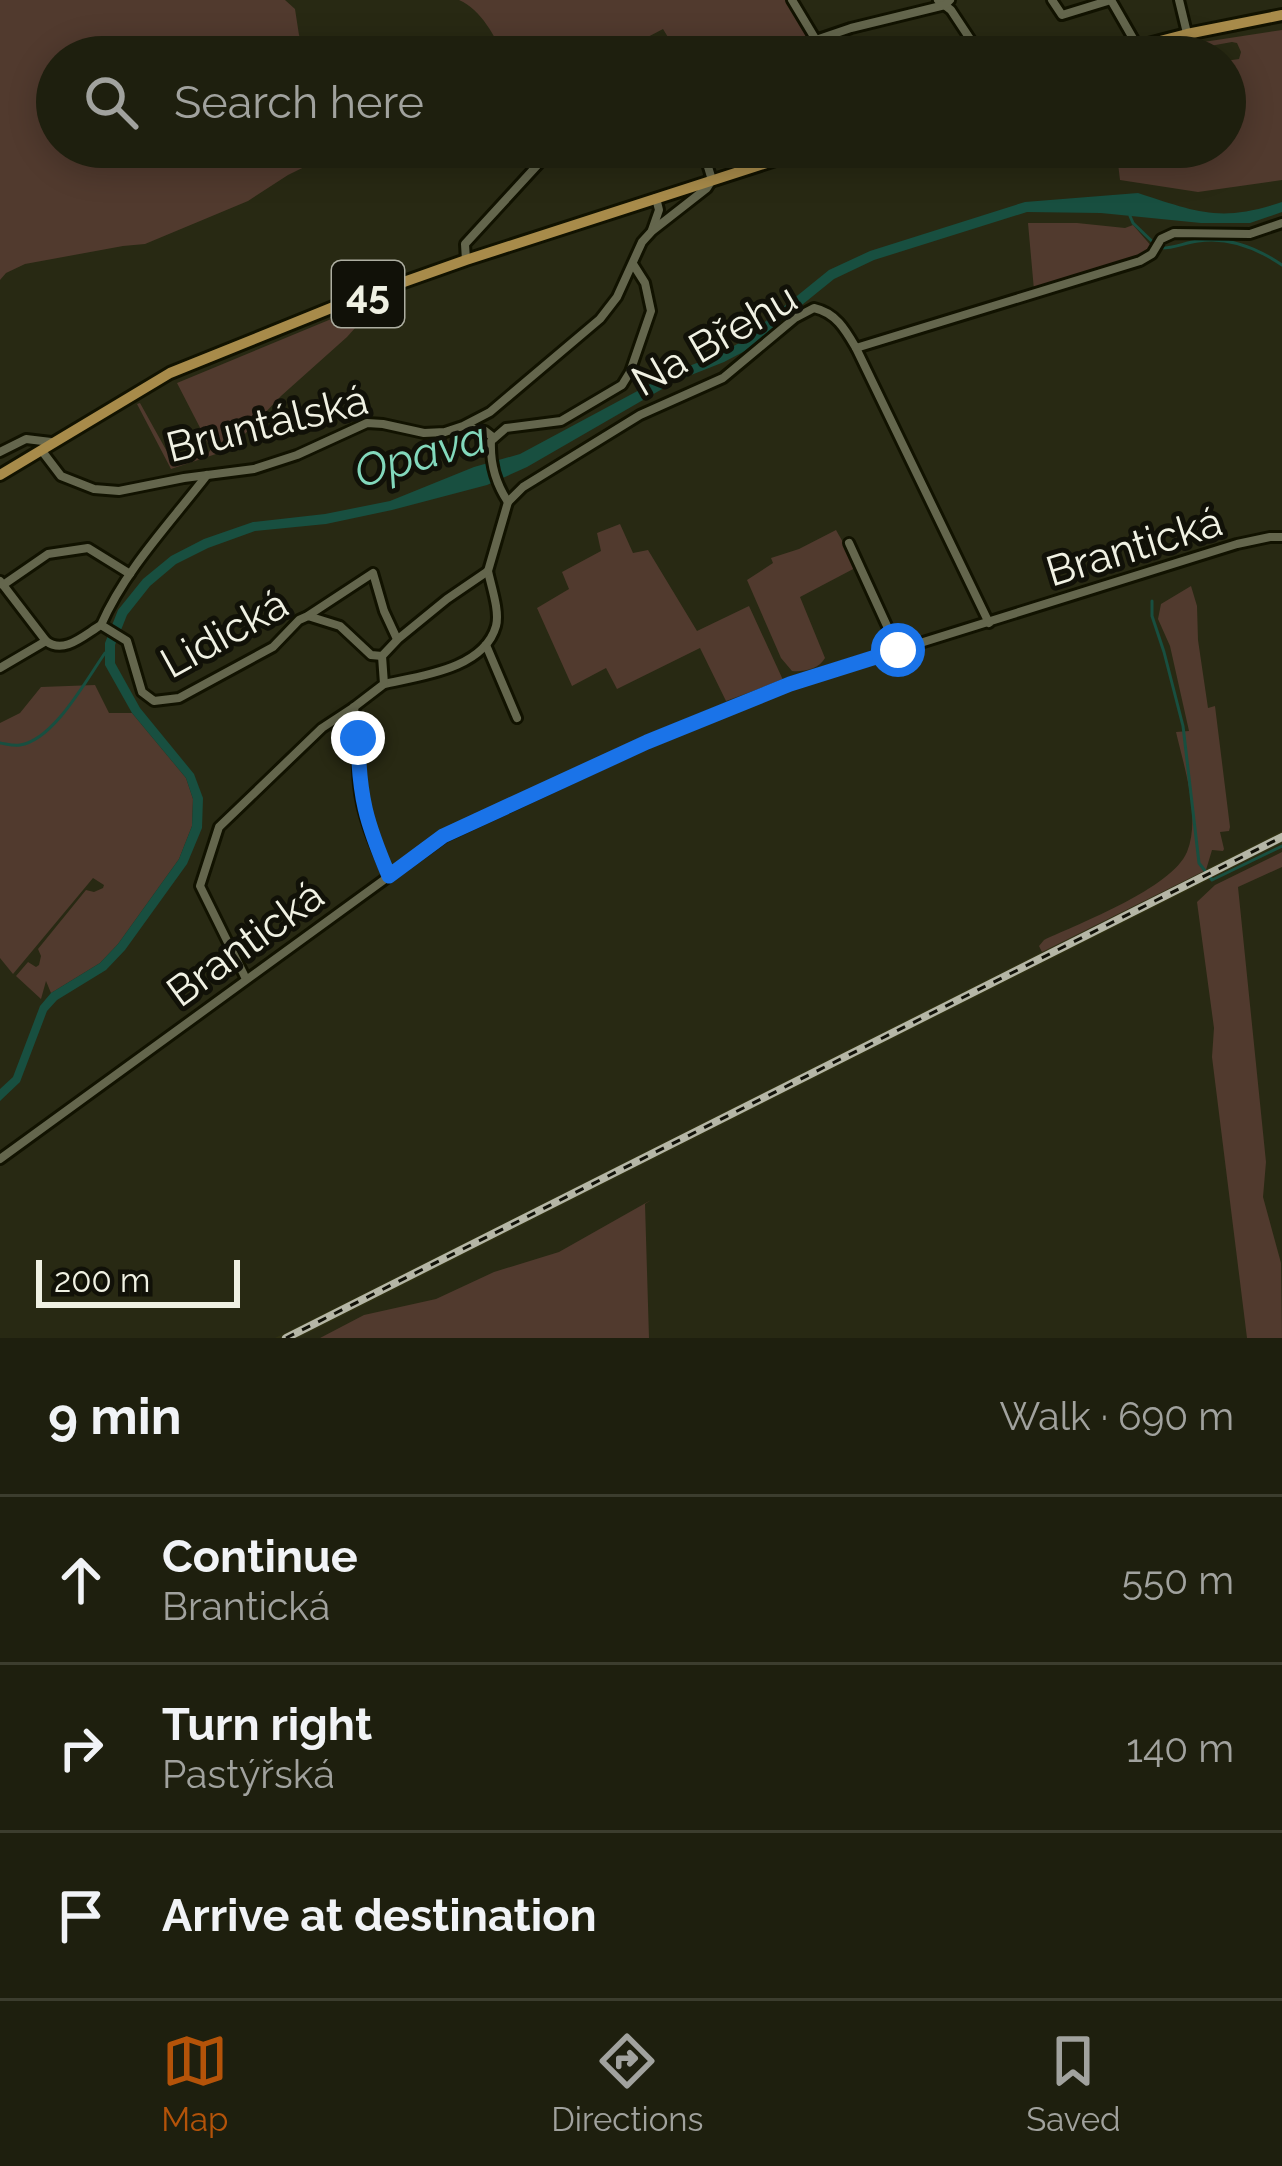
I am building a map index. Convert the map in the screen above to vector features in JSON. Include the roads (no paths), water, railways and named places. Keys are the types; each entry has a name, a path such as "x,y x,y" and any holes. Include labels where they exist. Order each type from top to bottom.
{"main road":[{"path":"1179,36 1282,15"},
{"name":"Bruntálská","path":"0,476 170,373 336,305 744,168"}],"street":[{"path":"792,0 814,36"},
{"path":"1052,0 1062,15 1111,0 1132,36"},
{"path":"1179,0 1187,34"},
{"path":"828,36 944,2 968,36"},
{"path":"466,260 465,244 535,168"},
{"path":"708,168 712,180"},
{"name":"Bruntálská","path":"47,446 61,476 94,489 119,491 254,470 367,423 424,433 464,426 490,412 600,320 642,242 712,180"},
{"name":"Bruntálská","path":"652,231 659,210 656,198"},
{"name":"Na Břehu","path":"508,502 523,487 640,415 723,378 814,308 841,322 856,348 1140,261 1174,233 1250,234 1282,223"},
{"path":"246,980 200,886 219,827 322,728 383,683 447,671 486,645 497,623 488,571 508,502 490,456 491,441 506,428 562,421 622,385 651,311 645,283 633,264"},
{"path":"856,348 989,623"},
{"path":"464,426 494,438"},
{"path":"0,452 26,439 47,446"},
{"path":"130,574 88,548 48,554 1,583 53,647 64,647 104,627 112,601 130,574 207,475"},
{"name":"Brantická","path":"0,1159 443,836 647,742 790,684 1237,544 1282,537"},
{"path":"849,543 898,650"},
{"path":"383,683 382,656 447,599 488,571"},
{"path":"308,616 373,573 398,639"},
{"name":"Lidická","path":"104,627 127,641 142,692 154,701 179,698 273,646 308,616 340,626 371,655 382,656"},
{"path":"0,668 46,641"},
{"path":"486,645 517,718"},
{"path":"354,707 359,786 368,826 389,876"}],"water":[{"path":"1138,193 1225,213 1282,202 1282,212 1250,223 1201,223 1101,213 1027,212 874,260 834,279 745,351 676,381 487,485 326,524 255,531 176,564 127,615 115,645 115,663 140,708 194,774 203,798 202,828 187,864 125,950 106,970 47,1011 20,1082 0,1101 0,1089 13,1077 40,1006 51,993 100,963 118,944 179,859 192,826 193,799 186,778 132,713 105,665 105,643 118,610 143,579 171,556 253,522 390,501 520,454 671,373 739,343 829,270 870,251 1025,202"}],"waterway":[{"path":"1130,216 1159,248 1221,240 1253,249 1282,265"},
{"path":"1152,601 1152,616 1183,726 1199,863 1212,880 1282,846"},
{"path":"0,743 20,745 45,732 105,653"}],"railway":[{"path":"286,1338 1282,837"}],"water label":[{"name":"Opava","path":"420,454"}]}
